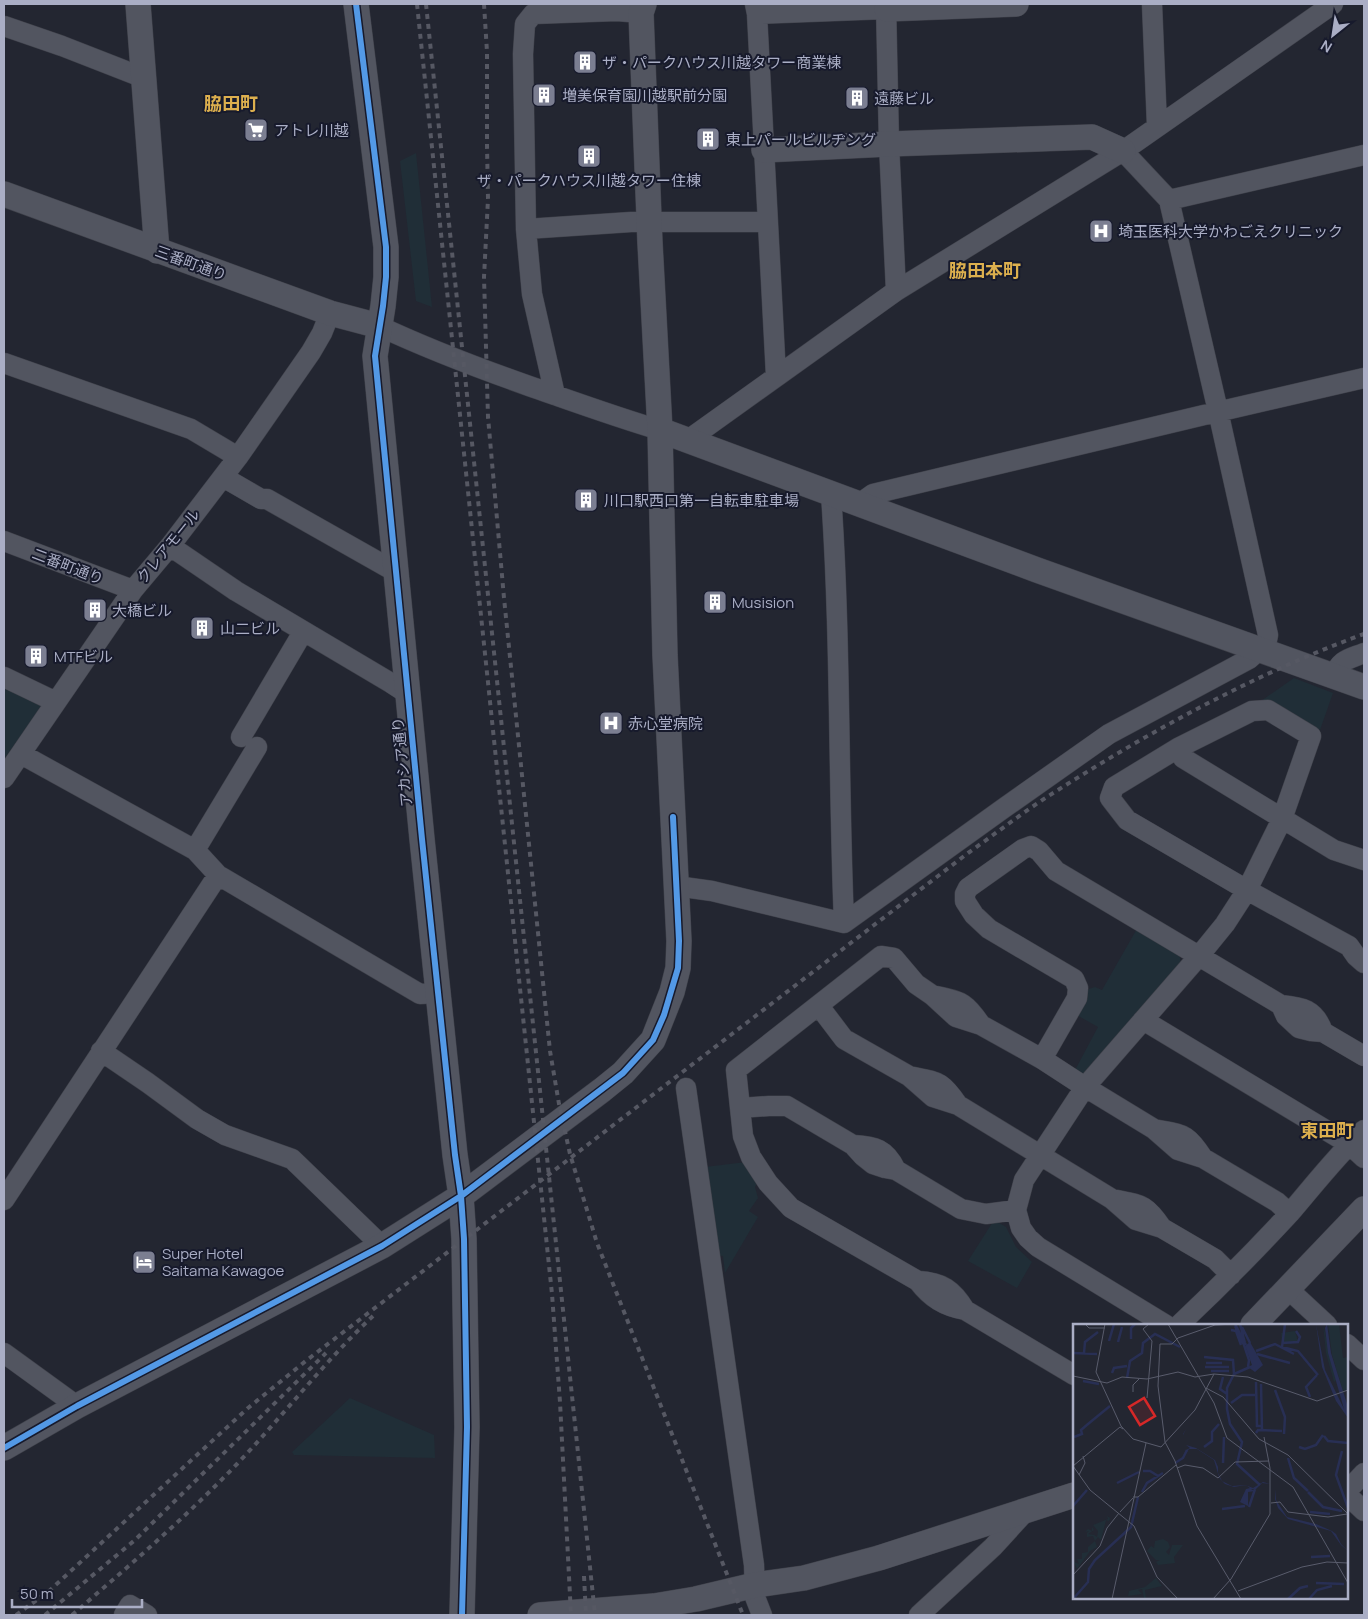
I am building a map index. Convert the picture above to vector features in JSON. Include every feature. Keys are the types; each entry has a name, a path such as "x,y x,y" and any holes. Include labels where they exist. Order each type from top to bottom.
{"street":[{"path":"138,4 157,251"},
{"name":"アカシア通り","path":"356,4 386,247 386,277 383,306 374,356 464,1240 467,1427 462,1615"},
{"path":"776,376 756,9 1016,4"},
{"path":"1152,4 1157,126"},
{"path":"688,440 896,291 1123,151 1333,4"},
{"path":"887,6 889,144 896,291"},
{"path":"4,1448 77,1406 382,1246 461,1196 623,1073 653,1040 678,968 679,941 665,655 660,430 649,222 642,8 617,11 532,14 525,24 523,54 526,229 532,294 555,395"},
{"path":"4,26 144,78"},
{"path":"676,886 712,891 844,923 1109,734 1250,658 1260,649 1268,635 1169,200 1123,151 1092,138 764,150"},
{"path":"1169,200 1364,155"},
{"name":"三番町通り","path":"4,194 330,313 379,326"},
{"path":"526,229 631,222 768,222"},
{"name":"クレアモール","path":"4,778 132,590 170,546 238,457 311,352 322,333 330,313"},
{"path":"379,326 410,341 463,362 688,440 1037,570 1364,686"},
{"path":"4,363 191,429 238,457"},
{"path":"859,504 873,494 1364,378"},
{"path":"223,477 261,499 267,499 396,572"},
{"path":"831,494 837,611 840,842 844,923"},
{"name":"二番町通り","path":"4,541 132,590"},
{"path":"170,546 236,592 408,694"},
{"path":"195,850 303,632"},
{"path":"1334,676 1337,666 1342,662 1364,653"},
{"path":"4,677 56,702"},
{"path":"1164,1324 1038,1247 1021,1228 1016,1210 1024,1180 1085,1087 1199,956 1225,924 1247,890 1282,819 1311,736 1268,710 1252,711 1178,748 1114,787 1110,798 1127,820 1247,890 1357,945 1356,956 1364,963"},
{"path":"1178,748 1183,758 1282,819 1334,850 1364,860"},
{"path":"20,754 195,850 218,875 420,994 438,993"},
{"path":"1042,1059 1077,998 1078,988 1074,979 989,929 974,915 965,901 965,894 968,888 1023,849 1031,846 1039,850 1056,871 1281,1005 1286,1016 1300,1028 1323,1032 1364,1056"},
{"path":"4,1200 218,875"},
{"path":"1073,1374 965,1310 940,1302 918,1281 791,1208 768,1183 751,1157 743,1136 736,1070 882,956 894,958 916,984 932,995 956,1017 981,1025 1042,1059 1154,1128 1178,1150 1203,1158 1277,1202 1289,1213"},
{"path":"819,1006 844,1039 909,1076 933,1097 958,1105 1112,1199 1136,1220 1162,1228 1215,1259 1232,1275"},
{"path":"1143,1020 1349,1144 1364,1158"},
{"path":"101,1052 198,1119 225,1135 292,1160 382,1246"},
{"path":"686,1088 753,1556 755,1597 762,1615"},
{"path":"740,1108 787,1106 853,1145 880,1150 890,1159 896,1170 960,1209 986,1214 1016,1210"},
{"path":"1180,1324 1232,1275 1349,1144 1364,1130"},
{"path":"1254,1324 1364,1209"},
{"path":"1287,1288 1326,1324"},
{"path":"1348,1345 1364,1360"},
{"path":"4,1353 77,1406"},
{"path":"1348,1492 1364,1473"},
{"path":"1348,1494 1364,1511"},
{"path":"540,1615 654,1606 696,1599 754,1585 804,1578 870,1560 1073,1495"},
{"path":"919,1615 993,1547 1024,1512"},
{"path":"124,1615 130,1606 148,1615"}],"shaded area":[{"path":"416,153 432,307 416,301 400,161"},
{"path":"1294,678 1333,693 1320,730 1261,701"},
{"path":"4,685 45,703 4,759"},
{"path":"1138,927 1179,951 1181,965 1089,1074 1079,1075 1074,1072 1098,1027 1075,1014 1089,989 1095,987 1102,990"},
{"path":"746,1162 758,1181 755,1187 758,1198 749,1211 758,1217 725,1273 723,1256 714,1255 705,1167"},
{"path":"994,1220 1006,1227 1016,1247 1032,1262 1017,1288 968,1261"},
{"path":"350,1398 434,1435 435,1458 294,1455 292,1452"}],"railway":[{"path":"417,4 552,1294 560,1402 571,1615"},
{"path":"426,4 595,1615"},
{"path":"484,4 487,52 488,199 484,277 488,417 504,598 550,1051 570,1154 597,1243 743,1615"},
{"path":"16,1615 48,1592 248,1408 307,1360 968,853 1046,797 1131,745 1245,684 1324,649 1364,634"},
{"path":"72,1615 217,1484 373,1316"},
{"path":"45,1615 135,1540 326,1353"},
{"path":"584,1576 586,1615"}],"cycle path":[{"path":"356,4 386,247 386,277 375,356 422,839 455,1155 461,1196 464,1239 467,1427 462,1615"},
{"path":"4,1448 77,1406 382,1246 461,1196 623,1073 653,1040 664,1015 678,968 679,941 673,817"}],"place":[{"name":"ザ・パークハウス川越タワー商業棟","path":"585,62"},
{"name":"増美保育園川越駅前分園","path":"544,95"},
{"name":"遠藤ビル","path":"857,98"},
{"name":"アトレ川越","path":"256,130"},
{"name":"東上パールビルヂング","path":"708,139"},
{"name":"ザ・パークハウス川越タワー住棟","path":"589,156"},
{"name":"埼玉医科大学かわごえクリニック","path":"1101,231"},
{"name":"川口駅西口第一自転車駐車場","path":"586,500"},
{"name":"Musision","path":"715,602"},
{"name":"大橋ビル","path":"95,610"},
{"name":"山二ビル","path":"202,628"},
{"name":"MTFビル","path":"36,656"},
{"name":"赤心堂病院","path":"611,723"},
{"name":"Super Hotel Saitama Kawagoe","path":"144,1262"}],"district":[{"name":"脇田町","path":"231,103"},
{"name":"脇田本町","path":"985,270"},
{"name":"東田町","path":"1327,1130"}]}
